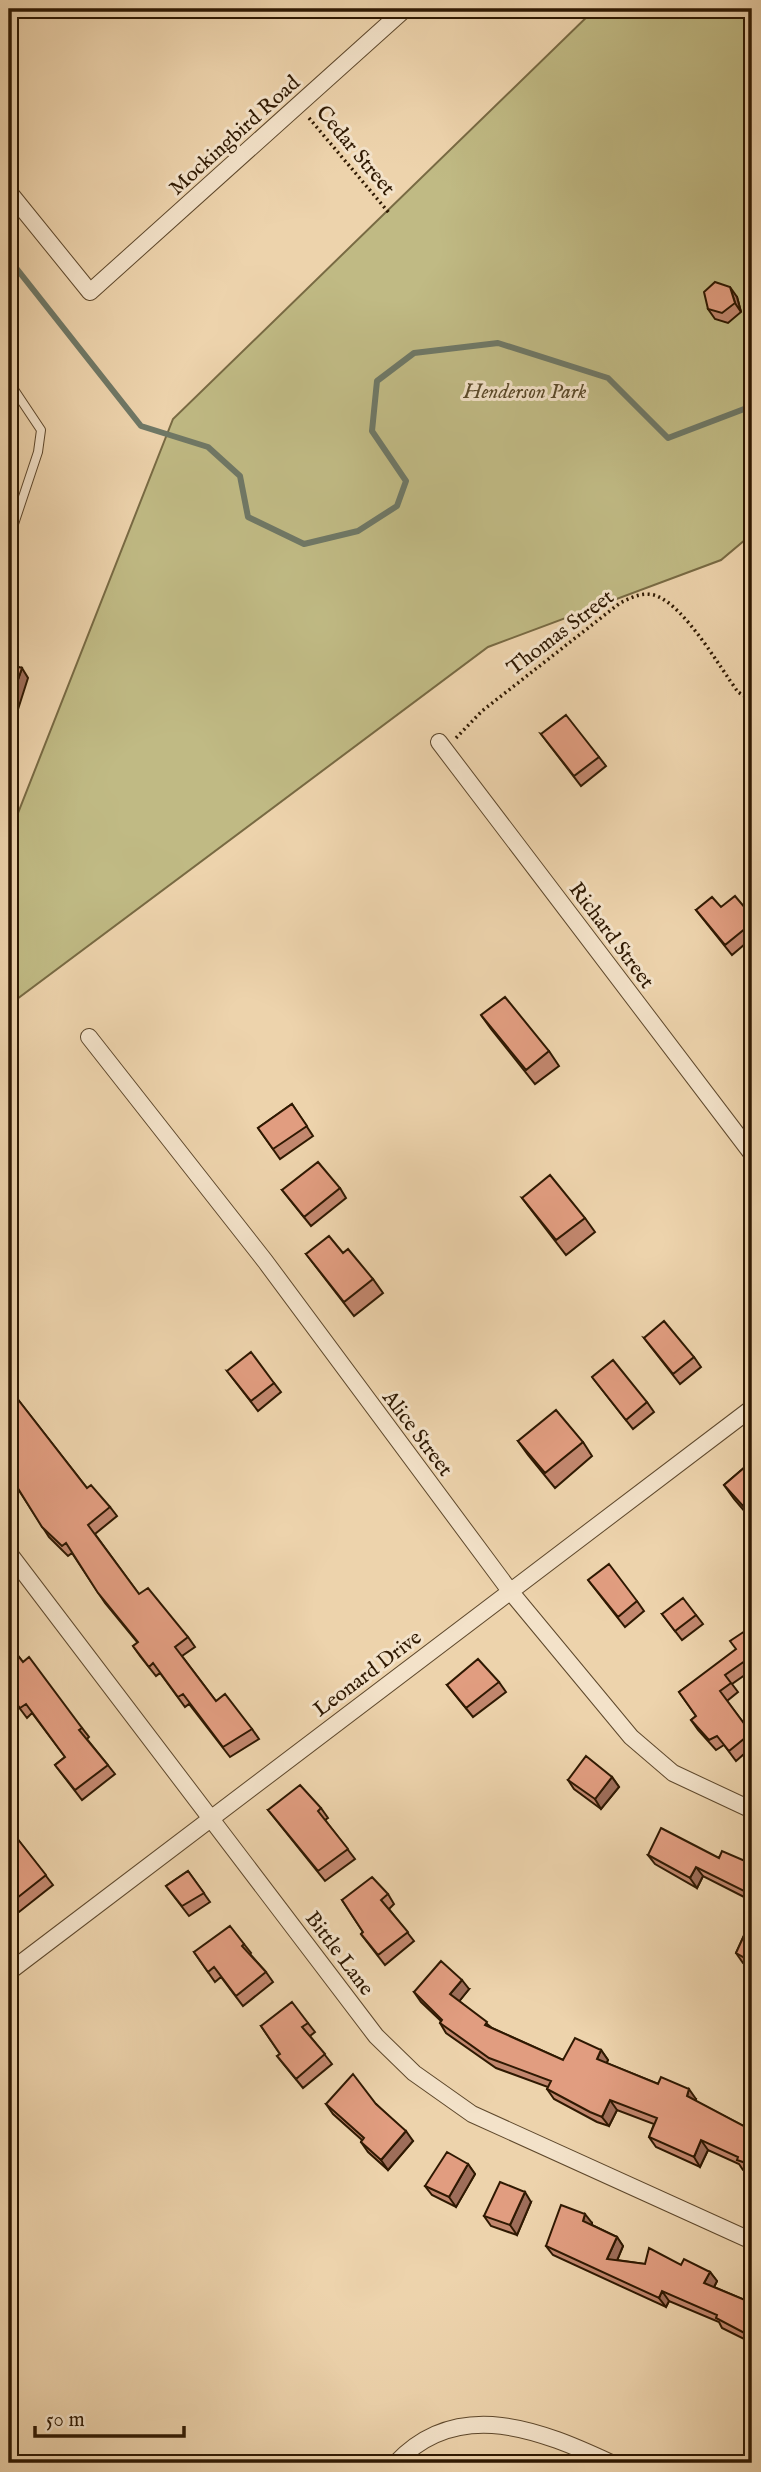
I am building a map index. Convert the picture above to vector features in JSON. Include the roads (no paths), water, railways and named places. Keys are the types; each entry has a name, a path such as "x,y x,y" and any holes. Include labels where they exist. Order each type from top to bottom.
{"street":[{"name":"Mockingbird Road","path":"9,192 90,292 405,9"},
{"name":"Richard Street","path":"442,745 752,1154"},
{"name":"Alice Street","path":"89,1037 265,1261 510,1591 631,1737 673,1773 752,1810"},
{"name":"Leonard Drive","path":"10,1970 752,1408"},
{"name":"Bittle Lane","path":"9,1553 376,2036 414,2073 472,2114 752,2241"},
{"path":"396,2463 422,2440 482,2424 512,2426 553,2437 611,2463"}],"lane":[{"path":"9,382 41,430 38,452 9,540"}],"waterway":[{"path":"9,259 141,426 208,447 240,476 248,517 304,544 358,531 397,506 406,481 372,431 377,381 414,353 498,343 608,378 668,438 752,406"}],"park label":[{"name":"Henderson Park","path":"525,391"}]}
